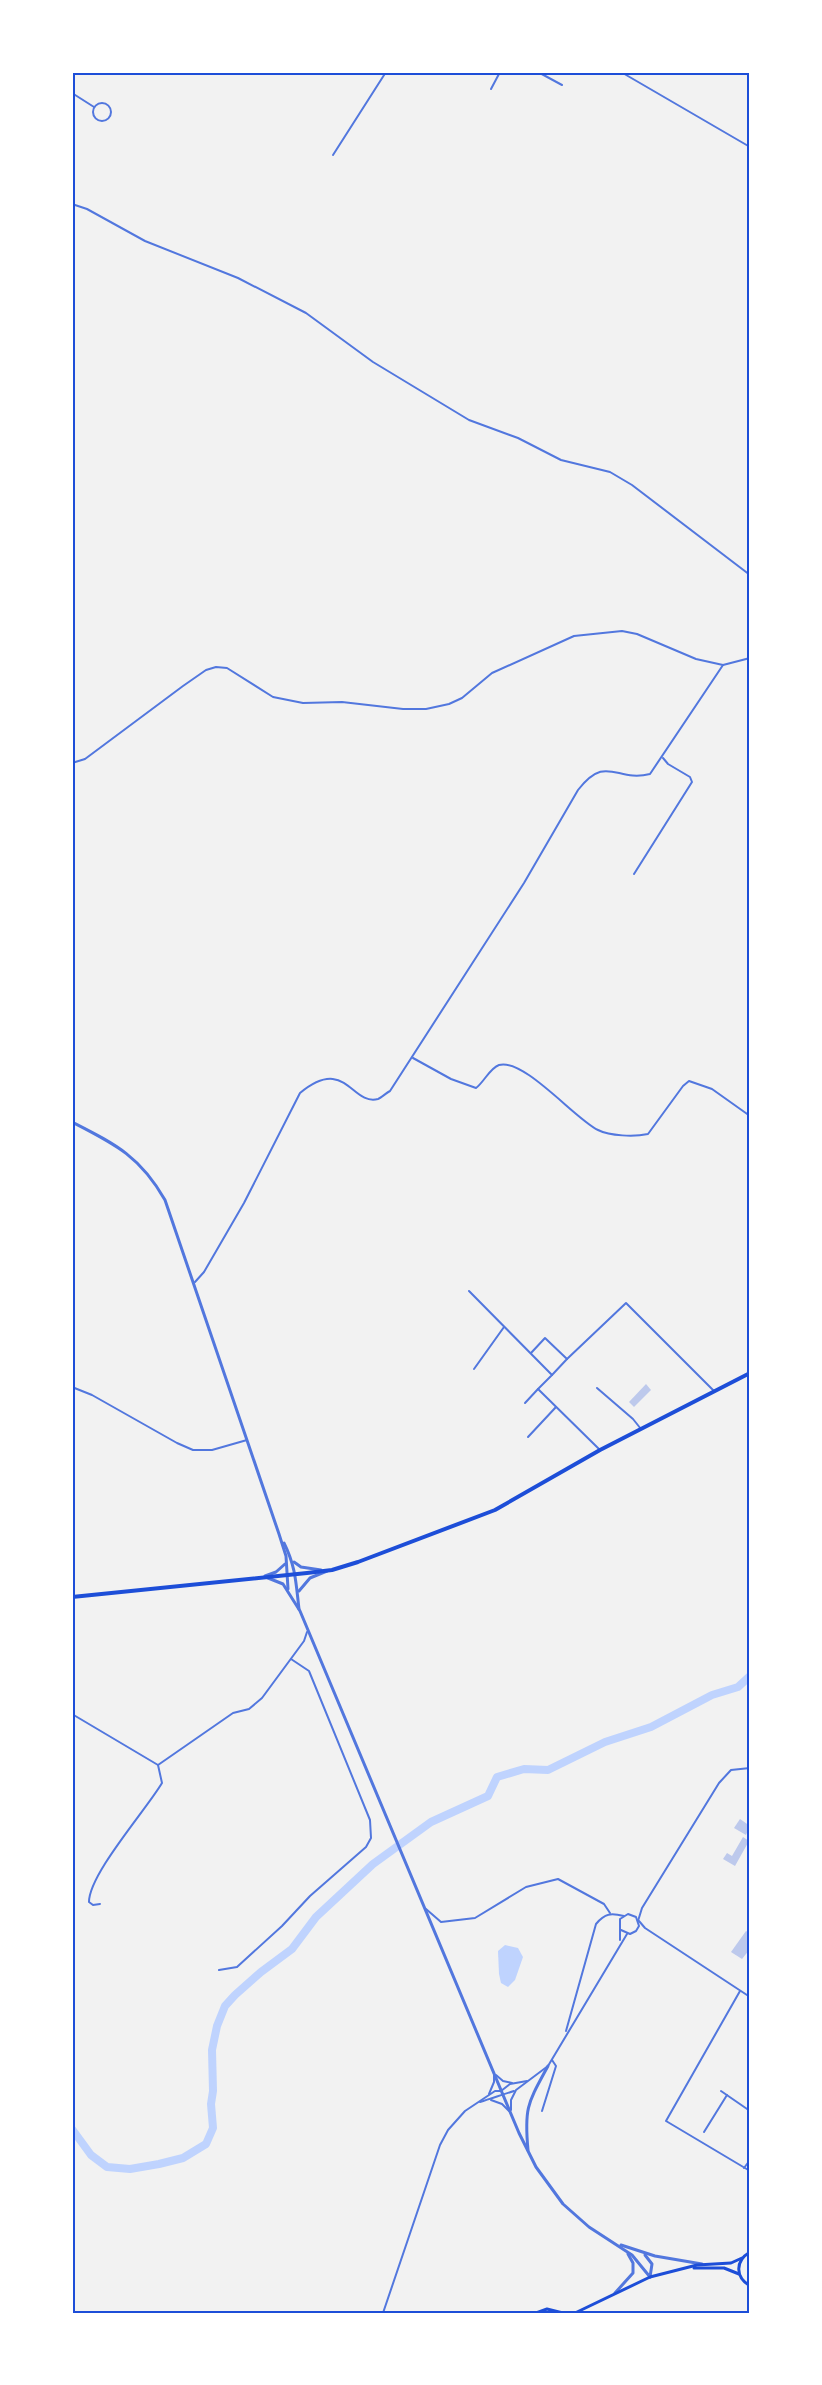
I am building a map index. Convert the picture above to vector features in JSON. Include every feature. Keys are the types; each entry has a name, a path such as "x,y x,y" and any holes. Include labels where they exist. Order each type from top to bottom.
{"main road":[{"path":"72,1598 332,1570 495,1510 600,1450 750,1373"},
{"path":"575,2313 650,2277 704,2264 731,2263 750,2252"},
{"path":"739,2274 742,2258"},
{"path":"684,2268 724,2268 739,2274 750,2286"},
{"path":"536,2313 547,2309 563,2313"}],"street":[{"path":"333,155 386,72"},
{"path":"491,89 500,72"},
{"path":"538,72 562,86"},
{"path":"621,72 750,147"},
{"path":"72,93 94,108"},
{"path":"101,103 106,104 111,112 109,118 104,121 98,120 93,114 94,108 101,103"},
{"path":"72,204 87,209 146,241 238,278 306,313 373,362 469,420 518,438 561,460 610,472 632,485 750,575"},
{"path":"72,764 85,759 183,686 206,670 216,667 227,668 273,697 303,703 342,702 403,709 426,709 455,701 492,673 556,642 574,636 622,631 637,634 696,659 723,665 750,658"},
{"path":"195,1282 204,1272 244,1203 300,1093 313,1082 328,1078 341,1082 368,1098 378,1099 390,1091 525,883 578,790 589,776 600,770 637,777 650,774 663,758 723,665"},
{"path":"634,874 692,782 690,777 668,764 663,758"},
{"path":"413,1058 451,1079 476,1088 496,1066 518,1068 596,1129 604,1132 648,1134 689,1081 712,1089 750,1116"},
{"path":"72,1122 131,1156 154,1181 175,1225 279,1534 286,1563 289,1591"},
{"path":"469,1292 552,1375"},
{"path":"525,1403 626,1303 714,1391"},
{"path":"474,1369 504,1327"},
{"path":"531,1353 546,1338 567,1359"},
{"path":"72,1387 92,1395 193,1450 212,1450 247,1440"},
{"path":"597,1388 633,1419 641,1429"},
{"path":"538,1389 600,1450"},
{"path":"528,1437 556,1407"},
{"path":"279,1534 292,1560 299,1591 300,1611"},
{"path":"292,1560 301,1568 308,1570 332,1570"},
{"path":"264,1577 276,1572 286,1563"},
{"path":"299,1591 310,1578 332,1570"},
{"path":"264,1577 276,1580 289,1591 300,1611 528,2152 549,2188 563,2204 589,2227 625,2250 650,2277"},
{"path":"158,1765 233,1713 249,1709 262,1698 304,1641 308,1632"},
{"path":"219,1970 237,1967 282,1926 310,1896 366,1847 371,1838 370,1821 309,1671 291,1659"},
{"path":"72,1714 158,1765 162,1784 113,1853 91,1891 89,1902 93,1905 100,1904"},
{"path":"635,1916 640,1912 719,1783 731,1770 750,1768"},
{"path":"424,1906 441,1922 475,1918 526,1887 558,1879 604,1904 610,1913"},
{"path":"528,2152 526,2112 530,2100 620,1942 639,1926 640,1912"},
{"path":"566,2034 596,1924 610,1913 624,1916"},
{"path":"615,1914 620,1919"},
{"path":"620,1942 619,1925 620,1919 624,1916 628,1914 635,1916 645,1928"},
{"path":"639,1926 750,1997"},
{"path":"621,1930 627,1934"},
{"path":"740,1991 666,2120 750,2171"},
{"path":"542,2111 556,2066 552,2060"},
{"path":"511,2113 511,2100 516,2090 548,2066"},
{"path":"494,2073 503,2080 515,2084"},
{"path":"383,2313 440,2145 448,2130 465,2111 489,2094 494,2082 494,2073"},
{"path":"479,2103 498,2097 505,2087 526,2082"},
{"path":"489,2094 516,2090"},
{"path":"721,2091 750,2111"},
{"path":"704,2132 727,2095"},
{"path":"490,2100 501,2104 511,2113"},
{"path":"744,2168 750,2160"},
{"path":"616,2243 665,2259 704,2264"},
{"path":"615,2294 633,2273 633,2263 625,2250"},
{"path":"638,2251 649,2257 652,2264 650,2277"}],"water":[{"path":"505,1945 518,1948 523,1957 515,1980 508,1987 501,1983 499,1974 498,1951"}],"building":[{"path":"646,1384 651,1390 634,1407 629,1402"},
{"path":"740,1819 750,1826 746,1835 734,1828"},
{"path":"743,1837 749,1841 735,1866 723,1859 727,1853 732,1856"},
{"path":"746,1931 750,1933 750,1949 742,1959 731,1952"}],"waterway":[{"path":"72,2129 91,2155 107,2167 130,2169 159,2164 183,2158 206,2144 213,2128 212,2050 217,2026 225,2006 261,1972 292,1949 316,1917 373,1864 431,1822 488,1796 497,1777 524,1769 548,1770 605,1742 651,1727 712,1695 738,1687 750,1676"}]}
